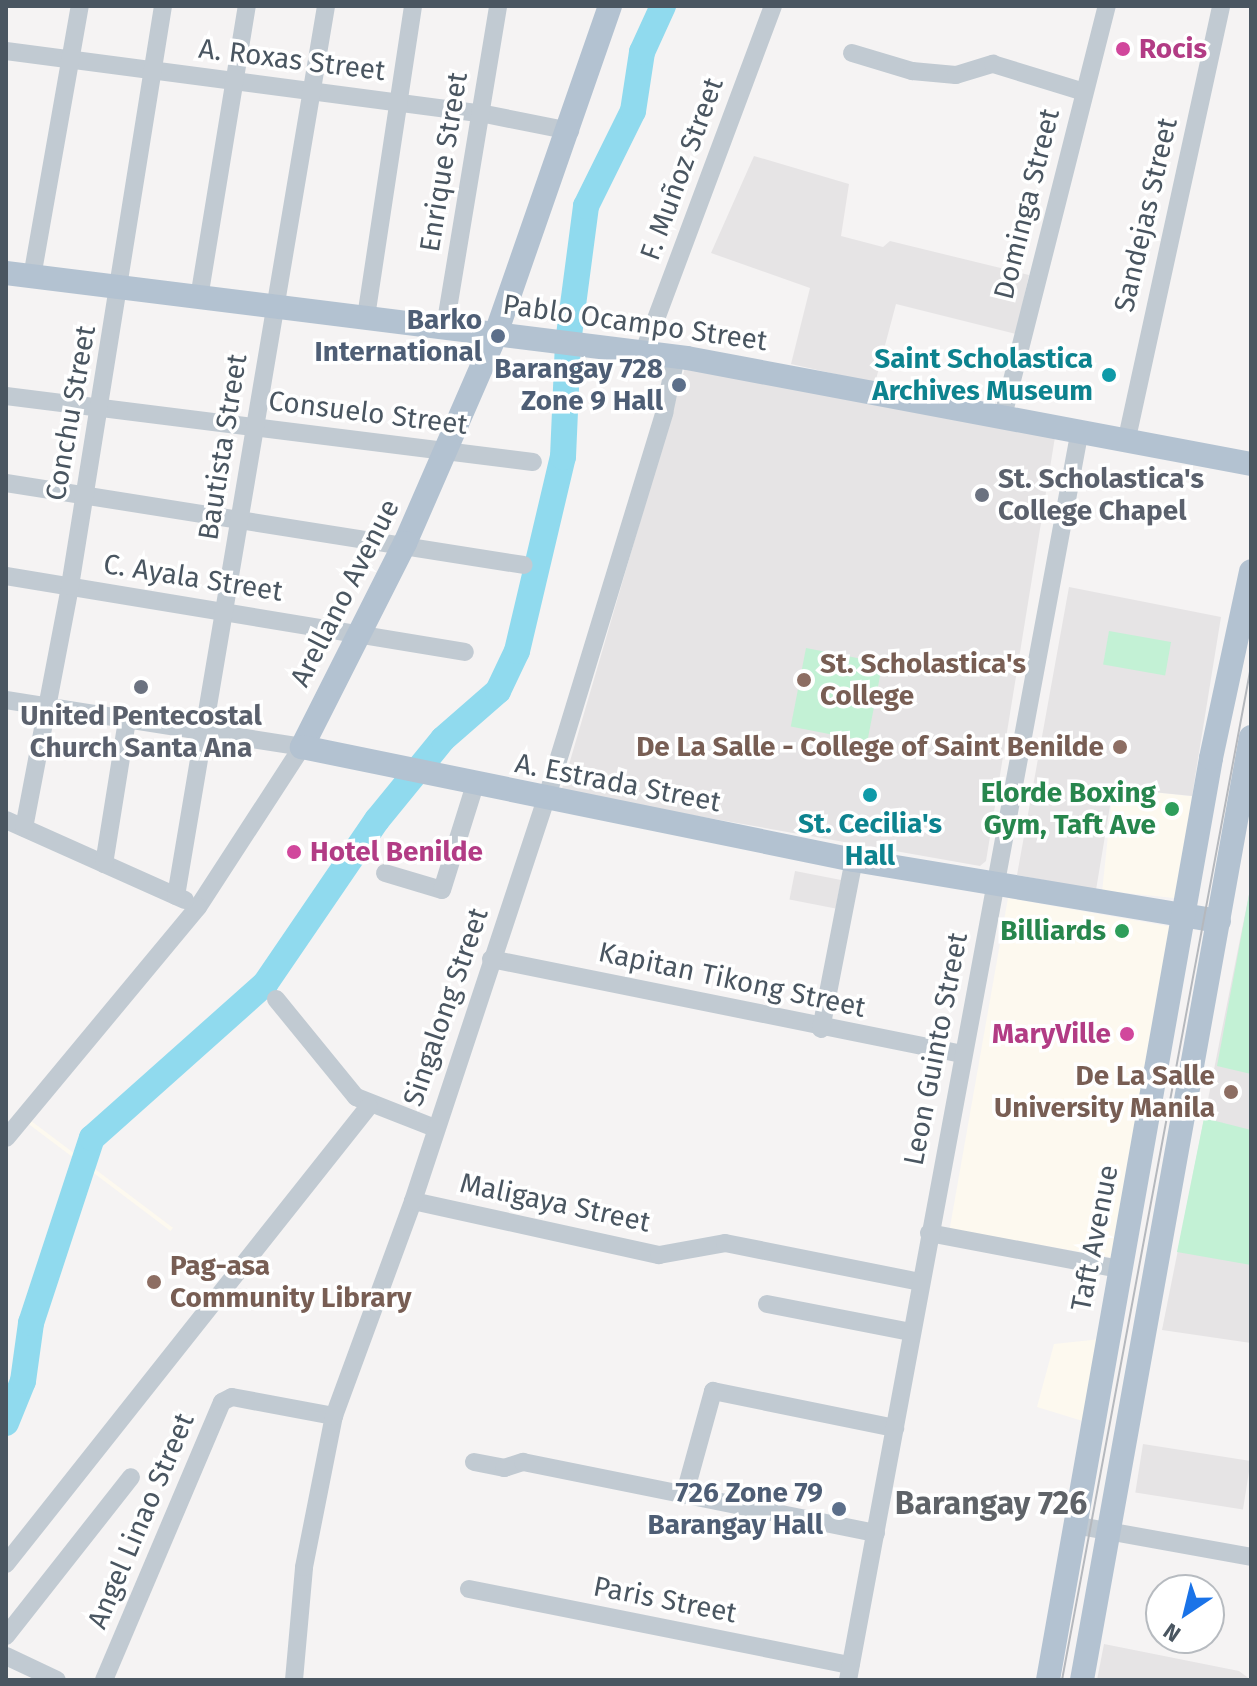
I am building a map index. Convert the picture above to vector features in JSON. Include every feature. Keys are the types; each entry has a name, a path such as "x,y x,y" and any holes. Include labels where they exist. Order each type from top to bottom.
{"main road":[{"name":"Arellano Avenue","path":"302,747 405,543 448,450 496,334 570,131 610,6"},
{"name":"Pablo Ocampo Street","path":"6,273 644,351 1246,459"},
{"name":"Taft Avenue","path":"1048,1680 1119,1269 1251,571"},
{"path":"1082,1680 1251,737"},
{"name":"A. Estrada Street","path":"302,747 546,800 854,860 1219,921"},
{"path":"1139,1164 1174,1167"}],"street":[{"path":"32,277 80,6"},
{"name":"Conchu Street","path":"24,828 86,495 163,6"},
{"path":"199,298 247,6"},
{"name":"Bautista Street","path":"176,896 207,733 273,308 326,6"},
{"path":"366,317 413,6"},
{"name":"Enrique Street","path":"445,327 498,6"},
{"name":"F. Muñoz Street","path":"644,351 773,6"},
{"name":"Dominga Street","path":"1003,416 1107,6"},
{"name":"Sandejas Street","path":"1127,438 1221,6"},
{"name":"A. Roxas Street","path":"6,51 480,113 570,131"},
{"path":"852,53 912,71 956,75 993,64 1084,92"},
{"name":"Singalong Street","path":"294,1680 304,1567 334,1416 413,1201 546,800 660,427 676,357"},
{"name":"Consuelo Street","path":"6,396 533,462"},
{"name":"Leon Guinto Street","path":"849,1672 1080,429"},
{"path":"6,483 405,543 524,565"},
{"name":"C. Ayala Street","path":"6,576 225,614 359,632 465,652"},
{"name":"A. Estrada Street","path":"6,700 302,747"},
{"path":"104,864 127,720"},
{"name":"Arellano Avenue","path":"6,1138 198,907 302,747"},
{"path":"385,873 442,890 475,785"},
{"path":"6,820 198,907"},
{"path":"821,1029 854,860"},
{"name":"Kapitan Tikong Street","path":"491,959 821,1029 962,1054"},
{"path":"276,999 321,1050 342,1083 369,1106 435,1128"},
{"path":"6,1564 369,1106"},
{"name":"Maligaya Street","path":"413,1201 659,1255 725,1243 920,1282"},
{"path":"929,1233 1119,1269"},
{"path":"767,1304 911,1332"},
{"path":"685,1493 713,1391 895,1428"},
{"name":"Angel Linao Street","path":"104,1680 222,1402 232,1397 334,1416"},
{"path":"474,1462 504,1468 523,1462 876,1533"},
{"path":"6,1636 131,1477"},
{"path":"1074,1525 1251,1557"},
{"name":"Paris Street","path":"469,1589 849,1672"},
{"path":"6,1656 48,1678"}],"shaded area":[{"path":"754,156 849,184 841,236 883,247 890,241 1029,275 1016,334 896,304 875,383 791,364 810,288 711,253"},
{"name":"St. Scholastica's College","path":"685,368 1055,437 986,861 980,866 561,792"},
{"name":"De La Salle - College of Saint Benilde","path":"1069,587 1221,617 1192,796 1113,788 1096,890 1017,875"},
{"path":"1113,788 1192,796 1181,899 1102,890"},
{"path":"795,871 841,880 836,908 789,899"},
{"name":"De La Salle University Manila","path":"1251,884 1251,1343 1162,1330"},
{"path":"1008,898 1171,927 1113,1258 950,1229"},
{"path":"26,1117 173,1228 171,1231 24,1120"},
{"path":"1101,1339 1086,1422 1037,1407 1054,1344"},
{"path":"1143,1444 1251,1461 1243,1509 1135,1492"},
{"path":"1104,1644 1239,1671 1251,1680 1097,1680"}],"green space":[{"path":"1109,631 1171,642 1165,675 1103,664"},
{"path":"806,648 883,663 867,741 791,727"},
{"path":"1251,884 1251,1074 1217,1066"},
{"path":"1204,1118 1251,1130 1251,1265 1177,1252"}],"waterway":[{"path":"6,1423 23,1381 31,1323 92,1138 265,984 377,820 443,739 498,691 517,651 563,457 568,343 586,206 633,111 642,52 663,6"}],"tram line":[{"path":"1062,1680 1251,666"}],"place":[{"name":"Rocis","path":"1123,49"},
{"name":"Barko International","path":"498,336"},
{"name":"Saint Scholastica Archives Museum","path":"1109,375"},
{"name":"Barangay 728 Zone 9 Hall","path":"679,385"},
{"name":"St. Scholastica's College Chapel","path":"982,495"},
{"name":"St. Scholastica's College","path":"804,680"},
{"name":"United Pentecostal Church Santa Ana","path":"141,687"},
{"name":"De La Salle - College of Saint Benilde","path":"1120,747"},
{"name":"St. Cecilia's Hall","path":"870,795"},
{"name":"Elorde Boxing Gym, Taft Ave","path":"1172,809"},
{"name":"Hotel Benilde","path":"294,852"},
{"name":"Billiards","path":"1122,931"},
{"name":"MaryVille","path":"1127,1034"},
{"name":"De La Salle University Manila","path":"1231,1092"},
{"name":"Pag-asa Community Library","path":"154,1282"},
{"name":"726 Zone 79 Barangay Hall","path":"839,1509"}],"district":[{"name":"Barangay 726","path":"991,1503"}]}
